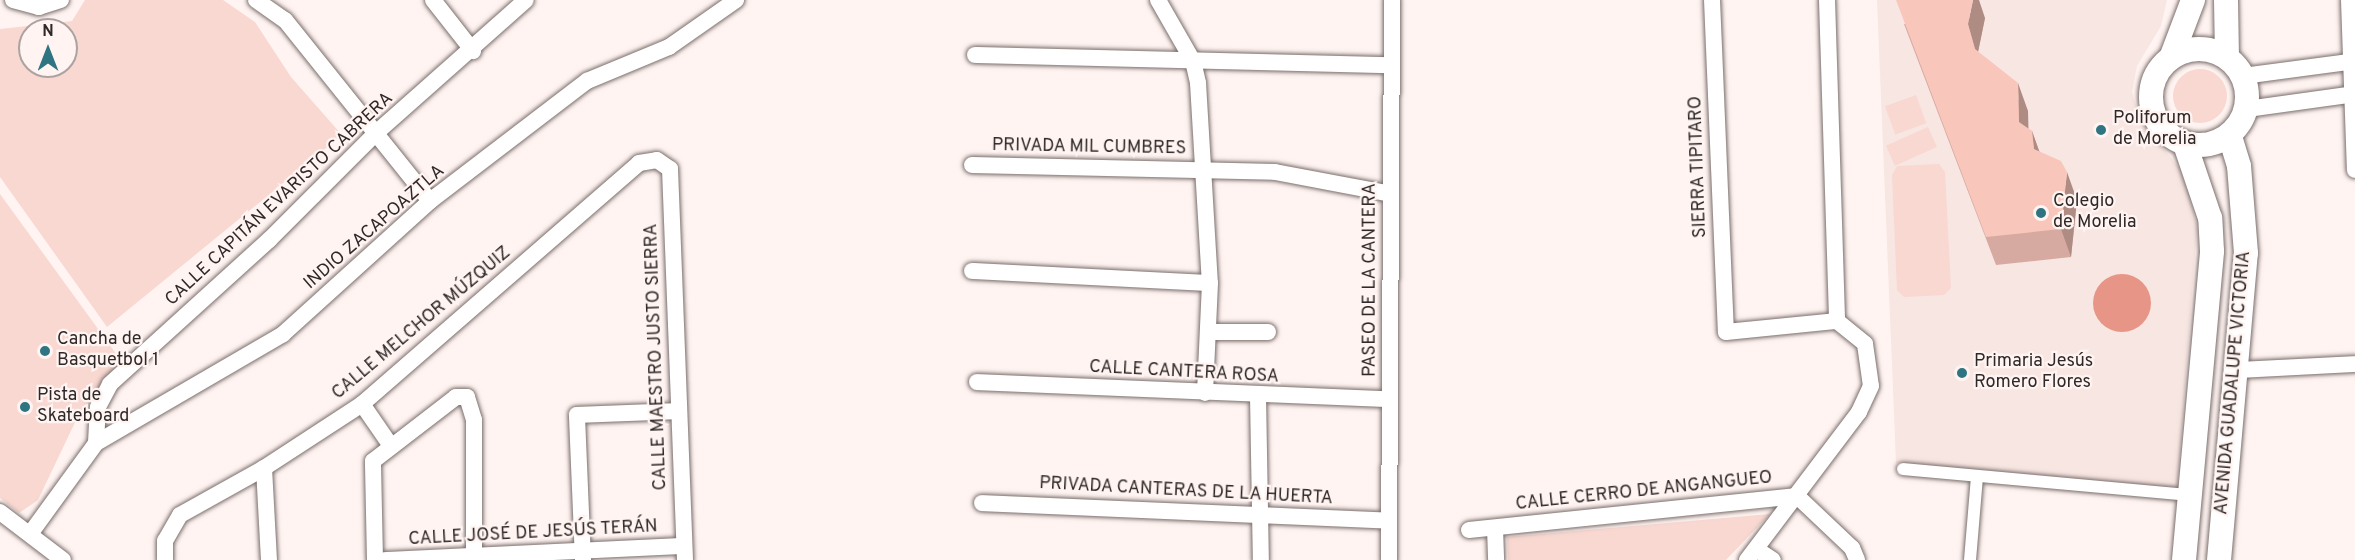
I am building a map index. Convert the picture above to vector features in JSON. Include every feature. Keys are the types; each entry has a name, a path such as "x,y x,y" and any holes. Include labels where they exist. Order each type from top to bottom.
{"main road":[{"path":"2193,0 2171,58 2153,82 2151,105 2160,126 2185,144 2201,146 2230,135 2247,108 2235,67 2226,0"},
{"path":"2171,58 2199,49 2235,67"},
{"name":"AVENIDA GUADALUPE VICTORIA","path":"2219,560 2246,253 2239,166 2230,135"},
{"name":"AVENIDA GUADALUPE VICTORIA","path":"2184,560 2212,251 2210,218 2185,144"}],"street":[{"path":"13,0 39,8 61,1"},
{"path":"256,0 285,21 430,201"},
{"path":"433,0 473,51"},
{"name":"CALLE CAPITÁN EVARISTO CABRERA","path":"96,443 98,407 110,384 269,240 376,133 473,51 526,0"},
{"name":"INDIO ZACAPOAZTLA","path":"96,443 283,334 430,201 587,81 669,47 736,0"},
{"path":"1158,0 1193,62 1205,170 1210,283 1205,393"},
{"name":"PASEO DE LA CANTERA","path":"1389,560 1392,0"},
{"name":"SIERRA TIPITARO","path":"1712,0 1726,332 1837,321"},
{"path":"1773,560 1752,555 1859,412 1871,386 1865,344 1837,321 1827,0"},
{"path":"2349,0 2353,62 2355,170"},
{"path":"975,55 1392,65"},
{"path":"2235,67 2353,62"},
{"path":"2247,108 2354,94"},
{"name":"CALLE MELCHOR MÚZQUIZ","path":"165,560 165,541 180,515 264,468 362,404 639,164 657,160"},
{"name":"CALLE MAESTRO JUSTO SIERRA","path":"657,160 670,169 684,553"},
{"name":"PRIVADA MIL CUMBRES","path":"972,165 1275,172 1391,194"},
{"path":"972,271 1210,283"},
{"path":"1208,333 1268,332"},
{"path":"2237,370 2355,364"},
{"name":"CALLE CANTERA ROSA","path":"977,382 1258,396 1390,399"},
{"path":"1258,396 1261,560"},
{"path":"375,560 373,461 456,397 467,397 474,420 474,558"},
{"path":"362,404 391,446"},
{"path":"583,555 577,415 680,411"},
{"path":"30,534 96,443"},
{"path":"264,468 269,560"},
{"path":"1903,469 2190,495"},
{"path":"1970,560 1977,476"},
{"path":"1797,496 1852,548 1857,560"},
{"name":"CALLE CERRO DE ANGANGUEO","path":"1469,530 1797,496"},
{"name":"PRIVADA CANTERAS DE LA HUERTA","path":"982,503 1389,521"},
{"path":"0,512 63,560"},
{"path":"1495,528 1496,560"},
{"name":"CALLE JOSÉ DE JESÚS TERÁN","path":"385,560 684,553"}],"shaded area":[{"path":"85,0 223,0 255,22 291,77 342,135 107,327 0,177 0,29 18,27 18,78 78,78 78,18 74,18"},
{"name":"Colegio de Morelia","path":"1877,0 2167,0 2161,26 2137,66 2132,92 2140,120 2185,175 2197,228 2177,490 1896,463"},
{"path":"2200,69 2210,71 2219,77 2225,86 2227,96 2225,106 2219,115 2210,121 2200,123 2190,121 2181,115 2175,106 2173,96 2175,86 2181,77 2190,71"},
{"path":"1916,95 1926,123 1895,134 1885,106"},
{"path":"1928,127 1937,147 1895,166 1886,146"},
{"path":"1939,164 1945,172 1951,288 1944,295 1904,297 1897,290 1892,175 1897,166"},
{"path":"0,194 125,366 79,414 38,500 19,513 0,498"},
{"path":"2122,274 2138,279 2146,287 2151,303 2146,319 2138,327 2122,332 2106,327 2098,319 2093,303 2098,287 2106,279"},
{"path":"1770,514 1726,560 1508,560 1507,537"}],"building":[{"path":"1896,0 1973,0 1968,24 1975,49 2018,83 2019,122 2032,131 2034,149 2061,161 2067,172 2061,229 1986,237"}],"place":[{"name":"Poliforum de Morelia","path":"2101,130"},
{"name":"Colegio de Morelia","path":"2041,213"},
{"name":"Cancha de Basquetbol 1","path":"45,351"},
{"name":"Primaria Jesús Romero Flores","path":"1962,373"},
{"name":"Pista de Skateboard","path":"25,407"}]}
